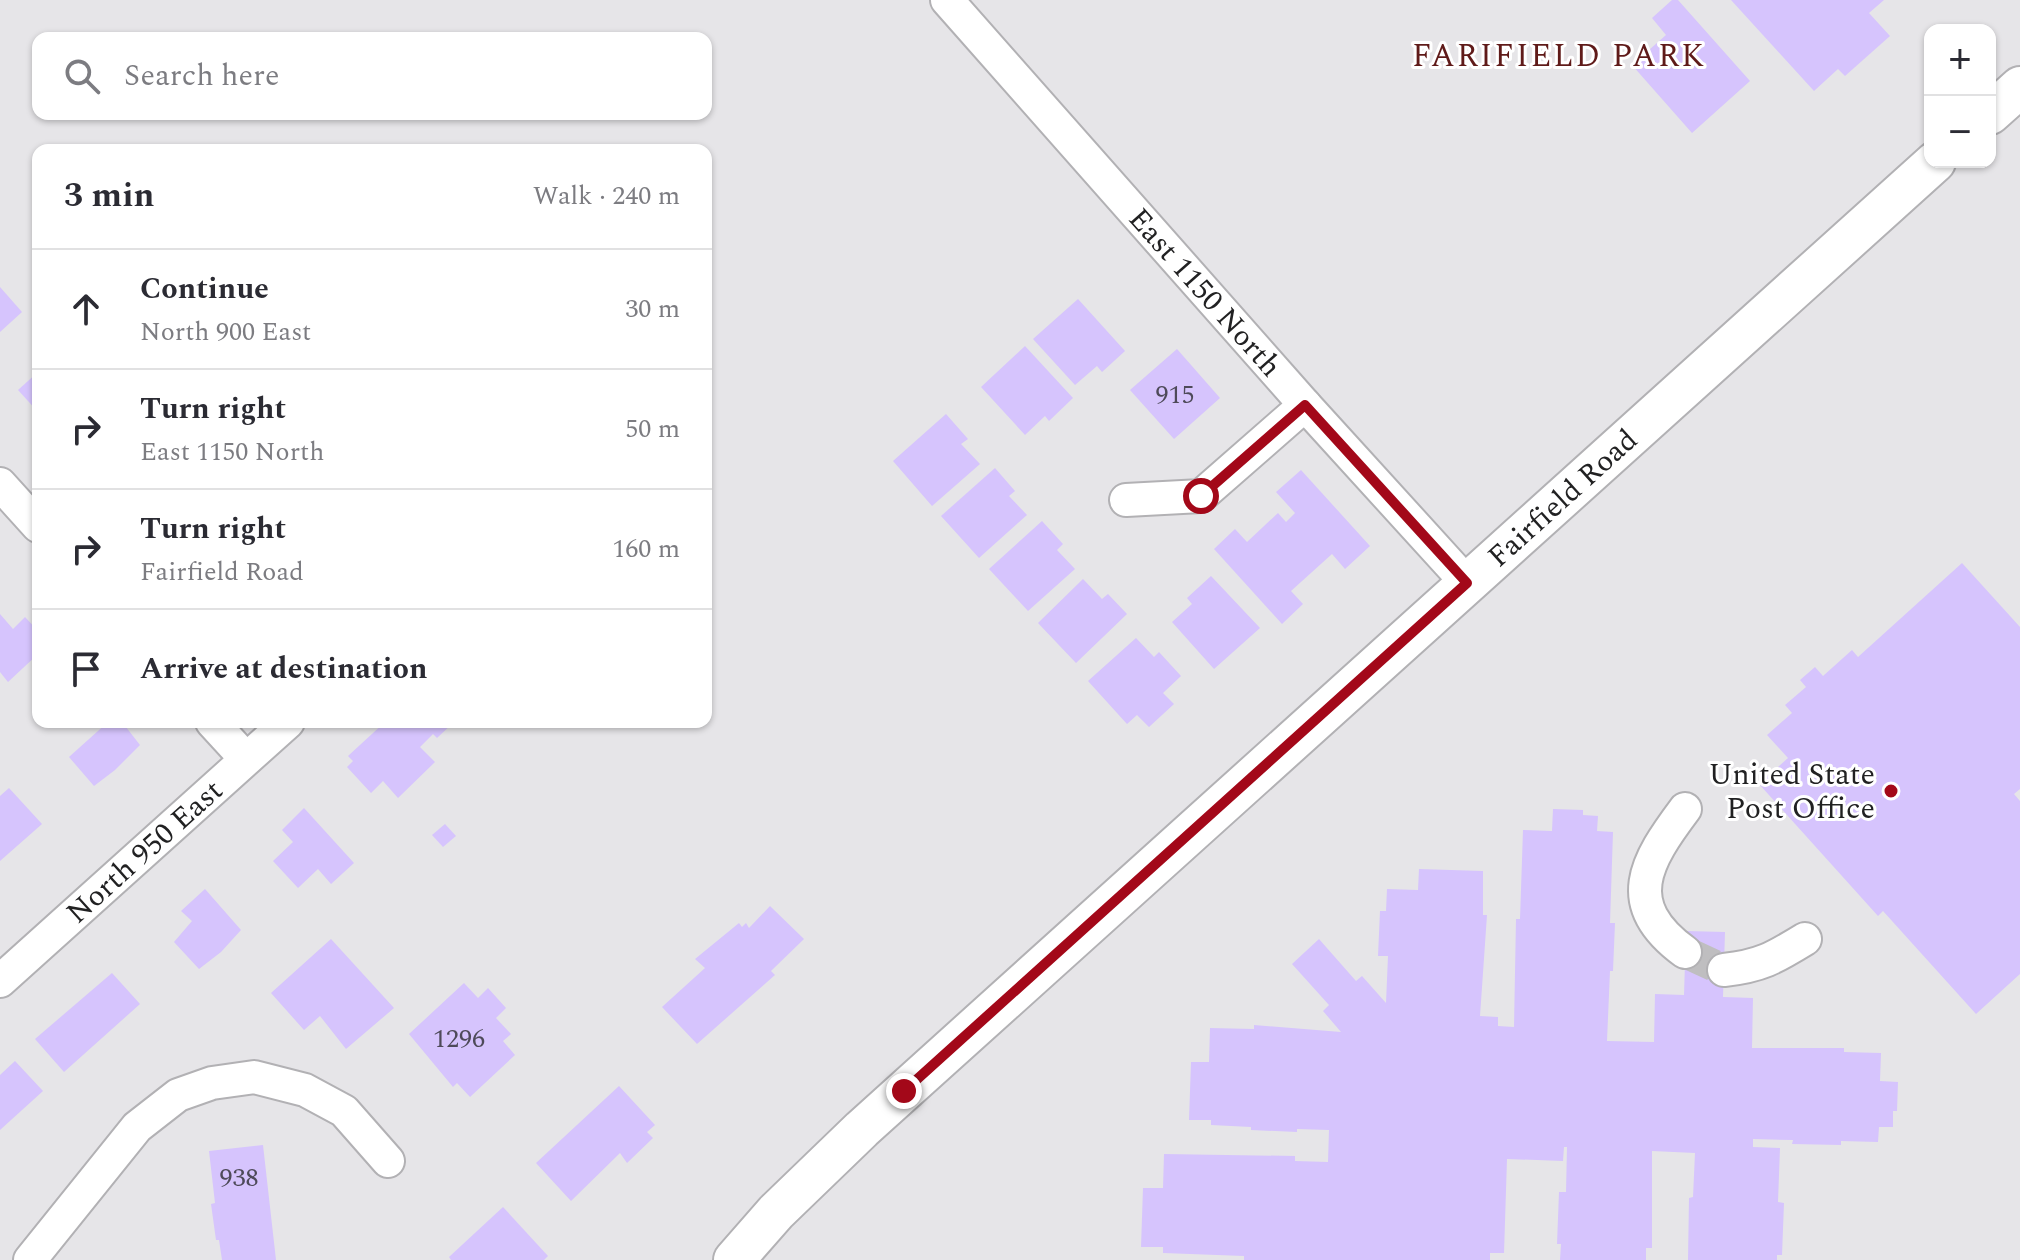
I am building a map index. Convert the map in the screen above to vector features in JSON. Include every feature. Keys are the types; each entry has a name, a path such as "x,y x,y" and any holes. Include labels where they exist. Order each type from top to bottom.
{"main road":[{"path":"1996,109 2020,87"},
{"name":"Fairfield Road","path":"734,1260 776,1212 862,1129 1928,168"}],"street":[{"name":"East 1150 North","path":"947,0 1305,405 1467,583"},
{"path":"1126,500 1201,496 1305,405"},
{"path":"0,484 32,519"},
{"path":"218,728 246,759"},
{"name":"North 950 East","path":"0,981 281,728"},
{"path":"1685,809 1657,846 1643,883 1651,912 1669,940 1685,952"},
{"path":"1724,970 1752,967 1805,939"},
{"path":"30,1260 137,1127 178,1095 212,1083 254,1077 305,1090 344,1111 388,1161"}],"building":[{"path":"1672,0 1678,0 1750,81 1692,133 1632,65 1666,35 1652,18"},
{"path":"1731,0 1884,0 1869,13 1890,36 1845,76 1838,69 1814,91"},
{"path":"0,287 22,312 0,332"},
{"path":"1078,299 1125,351 1102,372 1097,366 1075,385 1033,339"},
{"path":"1025,346 1073,398 1049,421 1045,416 1025,435 981,387"},
{"path":"1177,349 1220,398 1174,439 1130,390"},
{"path":"32,377 32,405 18,390"},
{"path":"946,414 968,439 961,444 980,464 932,506 893,461"},
{"path":"995,468 1015,491 1009,496 1027,515 979,558 941,516"},
{"path":"1301,470 1370,546 1345,569 1332,554 1291,591 1303,604 1282,624 1214,549 1235,529 1247,542 1278,513 1286,522 1295,513 1276,492"},
{"path":"1042,521 1063,544 1057,550 1075,569 1028,611 989,569"},
{"name":"United State Post Office","path":"1962,563 2020,627 2020,789 2014,794 2020,801 2020,974 1976,1014 1883,911 1878,916 1759,784 1788,758 1767,735 1792,713 1785,705 1806,687 1800,680 1815,667 1823,676 1852,650 1858,657"},
{"path":"1211,576 1260,628 1214,669 1172,622 1192,604 1187,598"},
{"path":"1083,579 1102,599 1108,594 1127,614 1076,663 1038,623"},
{"path":"0,614 13,629 25,617 32,625 32,660 8,682 0,672"},
{"path":"1136,638 1154,657 1159,652 1181,676 1163,693 1174,704 1149,727 1137,715 1127,724 1088,681"},
{"path":"101,728 127,728 140,745 94,786 69,757"},
{"path":"378,728 448,728 437,738 433,734 420,747 435,762 398,798 383,781 371,793 347,767 353,761 348,756"},
{"path":"9,788 42,824 0,861 0,796"},
{"path":"304,808 354,863 331,884 318,869 298,888 273,861 293,842 282,830"},
{"path":"1553,809 1583,810 1583,815 1598,816 1597,831 1613,832 1610,923 1615,923 1607,1041 1654,1042 1655,994 1684,995 1686,931 1725,932 1723,997 1753,998 1752,1048 1844,1048 1844,1052 1881,1053 1880,1081 1898,1082 1893,1127 1879,1127 1878,1142 1792,1144 1793,1140 1753,1139 1753,1147 1780,1148 1778,1202 1784,1203 1782,1255 1777,1255 1777,1260 1688,1260 1689,1198 1693,1197 1695,1153 1652,1151 1652,1248 1646,1248 1646,1260 1560,1260 1561,1244 1557,1244 1559,1192 1566,1192 1567,1147 1564,1147 1563,1161 1507,1159 1504,1253 1490,1253 1490,1260 1244,1260 1244,1256 1163,1253 1163,1247 1141,1247 1143,1188 1163,1188 1164,1154 1295,1156 1295,1161 1328,1162 1329,1130 1251,1130 1251,1127 1211,1125 1211,1120 1189,1120 1191,1062 1209,1062 1210,1028 1254,1029 1254,1025 1341,1032 1323,1011 1329,1005 1292,964 1319,939 1356,981 1362,976 1386,1003 1388,956 1378,956 1380,911 1386,911 1387,889 1418,890 1419,869 1483,871 1483,915 1487,915 1480,1016 1498,1017 1498,1026 1514,1027 1516,919 1520,919 1523,830 1552,831"},
{"path":"445,824 456,836 443,847 432,835"},
{"path":"205,889 241,930 221,952 199,969 174,942 192,921 181,911"},
{"path":"770,906 804,939 771,971 775,975 697,1044 662,1007 705,968 695,959 739,923 742,927 746,923 749,928"},
{"path":"331,939 394,1008 346,1049 320,1016 304,1030 271,993"},
{"path":"112,973 140,1004 64,1072 35,1039"},
{"path":"464,983 478,998 488,988 506,1008 496,1018 511,1034 503,1041 515,1055 470,1097 457,1083 453,1087 409,1034"},
{"path":"15,1061 43,1091 0,1130 0,1075"},
{"path":"619,1086 655,1125 647,1132 653,1138 627,1163 620,1153 571,1201 536,1163"},
{"path":"263,1145 276,1260 222,1260 211,1204 215,1203 209,1151"},
{"path":"503,1207 548,1256 544,1260 451,1260 449,1257"}],"tunnel":[{"path":"1685,952 1724,970"}],"place":[{"name":"United State Post Office","path":"1891,791"}],"district":[{"name":"FARIFIELD PARK","path":"1559,55"}],"route":[{"path":"904,1091 1467,583 1305,405 1201,496"}]}
